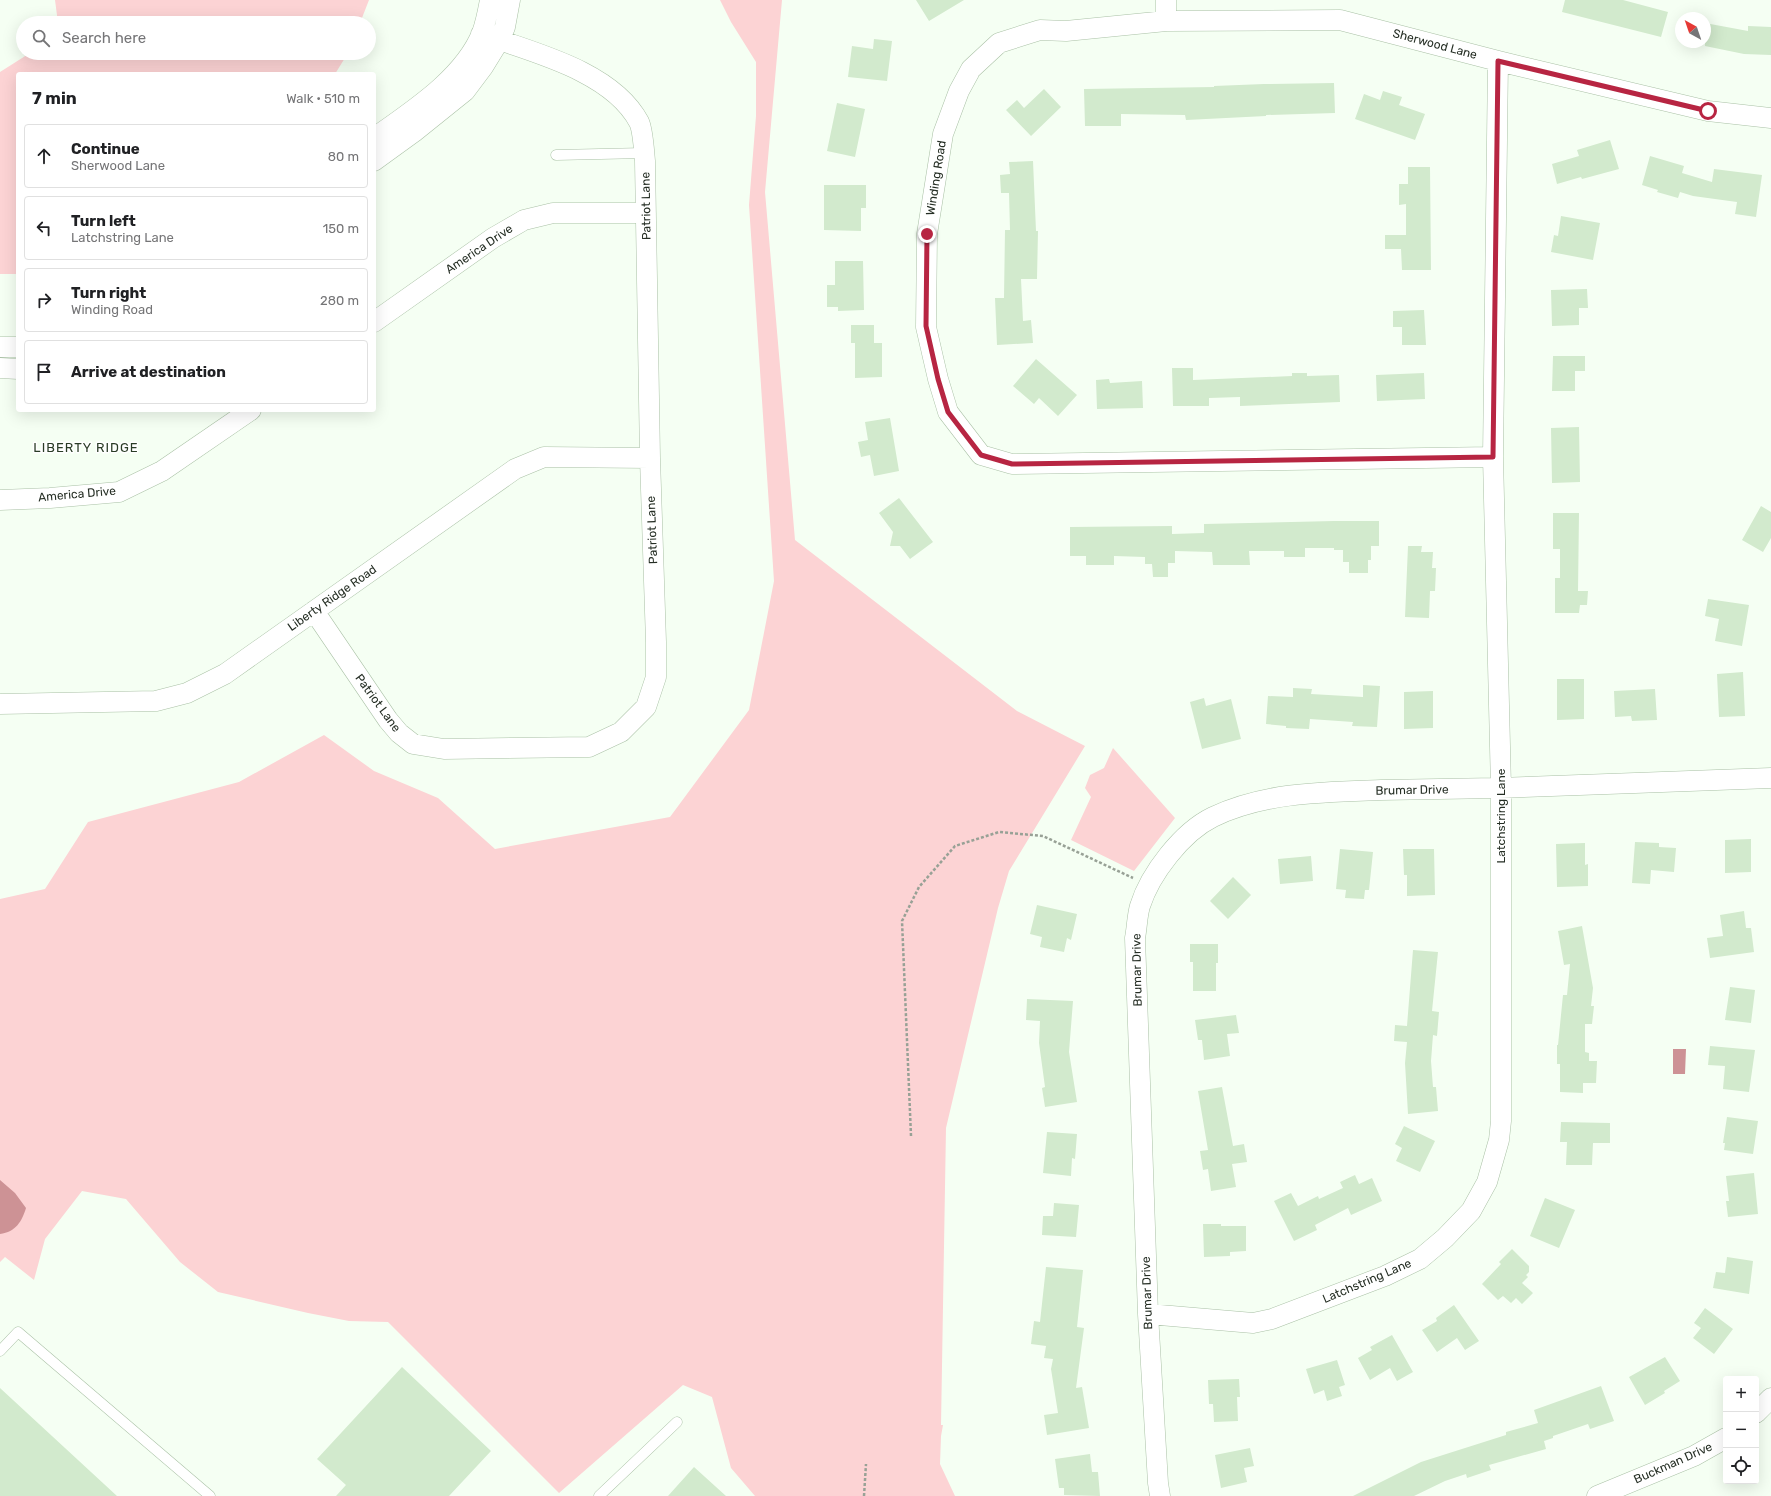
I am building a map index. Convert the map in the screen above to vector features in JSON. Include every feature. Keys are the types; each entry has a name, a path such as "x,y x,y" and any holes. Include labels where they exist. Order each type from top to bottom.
{"street":[{"path":"376,160 414,132 465,91 483,68 490,38 486,23 490,0"},
{"path":"376,137 426,101 454,74 469,55 505,27 510,0"},
{"path":"1166,0 1166,21"},
{"name":"Sherwood Lane","path":"1166,21 1340,20 1498,61 1708,111 1771,118"},
{"name":"Winding Road","path":"1166,21 1066,31 1040,30 1018,36 999,43 985,54 971,69 959,90 943,134 927,234 926,326 938,379 948,412 965,436 981,455 1012,464 1493,457"},
{"name":"Patriot Lane","path":"314,611 388,720 399,733 413,744 444,749 589,747 621,732 646,707 656,677 650,458 646,213 644,153 639,123 628,106 612,90 579,70 490,38"},
{"name":"Latchstring Lane","path":"1148,1314 1253,1323 1272,1319 1385,1276 1420,1259 1445,1238 1472,1211 1487,1182 1491,1170 1499,1140 1501,1121 1501,788 1493,457 1498,61"},
{"name":"America Drive","path":"376,321 493,238 524,220 553,213 646,213"},
{"path":"0,347 16,347"},
{"path":"0,368 16,369"},
{"name":"America Drive","path":"0,500 50,498 119,492 162,472 248,412"},
{"name":"Liberty Ridge Road","path":"0,704 156,701 187,693 225,674 515,469 544,458 650,458"},
{"name":"Brumar Drive","path":"1160,1496 1148,1314 1135,938 1139,908 1148,884 1175,848 1195,829 1212,818 1244,806 1273,798 1318,792 1501,788 1771,778"},
{"path":"1757,1412 1771,1398"},
{"name":"Buckman Drive","path":"1597,1496 1694,1456 1723,1440"}],"lane":[{"path":"556,155 644,153"},
{"path":"0,1351 18,1332 210,1496"},
{"path":"599,1496 677,1422"}],"path":[{"path":"912,1136 902,921 918,887 955,846 999,832 1043,836 1148,884"},
{"path":"864,1496 866,1464"}],"shaded area":[{"path":"55,0 369,0 363,16 57,16"},
{"path":"720,0 782,0 765,192 795,540 1017,711 1085,746 1009,871 998,908 946,1128 941,1425 943,1425 940,1464 955,1496 755,1496 731,1468 712,1397 683,1385 559,1493 388,1322 349,1321 218,1292 180,1262 126,1199 82,1191 45,1239 34,1280 5,1257 0,1262 0,899 45,889 88,822 239,782 324,735 374,771 438,798 495,849 670,817 749,710 774,581 749,205 756,116 756,62 731,22"},
{"path":"19,60 344,60 336,72 16,72 16,274 0,274 0,72"},
{"path":"1113,748 1175,818 1134,871 1071,840 1091,797 1085,788 1090,775 1104,768"},
{"path":"1673,1049 1686,1049 1685,1074 1673,1074"},
{"path":"0,1180 15,1193 26,1208 18,1225 6,1233 0,1234"}],"building":[{"path":"916,0 964,0 929,21"},
{"path":"1565,0 1623,0 1668,12 1661,37 1562,12"},
{"path":"1711,24 1748,31 1748,26 1771,27 1771,55 1744,54 1711,47"},
{"path":"874,39 892,41 887,81 848,77 852,46 873,49"},
{"path":"1334,83 1335,113 1266,115 1186,120 1185,115 1121,114 1121,126 1085,126 1084,89"},
{"path":"1044,89 1061,107 1031,136 1006,110 1017,100 1024,108"},
{"path":"1383,91 1402,97 1399,105 1425,114 1415,140 1355,119 1364,94 1380,100"},
{"path":"837,103 865,109 855,157 827,151"},
{"path":"1610,140 1619,169 1557,184 1552,164 1579,156 1577,150"},
{"path":"1650,156 1684,166 1682,173 1712,182 1714,169 1762,175 1756,217 1735,214 1737,202 1693,196 1680,192 1678,198 1657,192 1658,190 1642,185"},
{"path":"1033,161 1036,231 1038,231 1037,279 1021,279 1023,321 1031,320 1033,343 997,345 995,298 1004,298 1005,230 1010,230 1009,193 1001,193 1000,175 1010,174 1009,162"},
{"path":"1408,167 1430,167 1431,270 1402,270 1401,249 1385,249 1385,235 1406,235 1406,204 1399,205 1399,184 1408,184"},
{"path":"824,185 866,185 866,208 861,208 861,231 824,230"},
{"path":"1561,216 1600,223 1593,260 1551,252 1554,235 1558,236"},
{"path":"835,261 863,261 864,310 838,311 838,307 827,307 827,285 835,285"},
{"path":"1587,289 1588,308 1579,308 1579,325 1552,326 1551,290"},
{"path":"1424,310 1426,345 1402,345 1402,327 1393,327 1393,311"},
{"path":"851,325 874,325 874,343 882,343 882,377 855,378 855,343 851,343"},
{"path":"1553,356 1585,356 1585,371 1575,371 1575,391 1552,391"},
{"path":"1036,359 1077,395 1058,416 1039,398 1034,404 1013,386"},
{"path":"1172,368 1193,368 1193,380 1292,376 1292,373 1307,373 1307,376 1339,375 1340,402 1240,406 1240,397 1209,398 1209,406 1173,406"},
{"path":"1424,373 1425,399 1377,401 1376,375"},
{"path":"1109,379 1110,383 1142,381 1143,408 1097,409 1096,380"},
{"path":"890,418 899,471 874,476 870,455 861,457 858,442 868,440 865,422"},
{"path":"1579,427 1580,482 1552,483 1551,428"},
{"path":"899,498 933,542 910,559 900,546 890,546 893,532 879,513"},
{"path":"1761,506 1771,512 1771,538 1763,552 1742,540"},
{"path":"1553,513 1579,513 1578,591 1588,591 1587,605 1580,605 1579,613 1555,613 1555,578 1560,578 1560,549 1553,549"},
{"path":"1379,521 1379,546 1371,546 1371,560 1368,560 1368,573 1349,573 1349,562 1343,562 1343,550 1334,550 1334,548 1305,548 1305,557 1284,557 1284,551 1249,551 1250,565 1213,565 1212,552 1175,551 1175,563 1168,563 1168,577 1153,577 1152,564 1145,564 1145,557 1114,556 1114,565 1086,565 1086,556 1070,556 1070,527 1172,526 1172,534 1204,533 1204,524"},
{"path":"1408,546 1422,546 1421,552 1433,552 1432,568 1436,568 1435,591 1430,591 1429,618 1405,617"},
{"path":"1708,599 1749,605 1742,646 1715,641 1719,619 1705,616"},
{"path":"1743,672 1745,716 1719,717 1717,674"},
{"path":"1557,679 1584,679 1584,719 1557,720"},
{"path":"1363,685 1380,686 1377,727 1352,726 1353,722 1310,719 1309,729 1286,728 1286,726 1266,724 1268,696 1293,697 1293,688 1312,689 1311,694 1363,697"},
{"path":"1655,689 1657,720 1632,721 1631,716 1615,717 1614,691"},
{"path":"1433,691 1433,728 1404,729 1404,692"},
{"path":"1204,698 1206,706 1231,699 1241,739 1202,749 1190,702"},
{"path":"1751,839 1751,872 1725,873 1725,840"},
{"path":"1635,842 1659,843 1659,847 1676,848 1674,872 1651,870 1650,884 1632,883"},
{"path":"1585,843 1585,865 1588,864 1588,886 1557,887 1556,844"},
{"path":"1340,849 1373,852 1369,890 1365,890 1364,899 1345,898 1346,890 1336,889"},
{"path":"1403,849 1434,849 1435,895 1407,896 1407,875 1404,875"},
{"path":"1311,856 1313,881 1280,884 1278,859"},
{"path":"1233,877 1251,895 1228,919 1210,901"},
{"path":"1037,905 1077,914 1071,940 1067,938 1064,952 1040,947 1042,937 1030,934"},
{"path":"1744,911 1746,928 1751,928 1754,952 1710,958 1707,938 1723,936 1720,915"},
{"path":"1582,926 1593,988 1591,1006 1594,1006 1592,1024 1585,1024 1585,1052 1589,1053 1589,1061 1597,1061 1596,1083 1583,1083 1583,1093 1560,1092 1560,1064 1557,1064 1557,1045 1563,995 1567,995 1570,964 1564,965 1558,931"},
{"path":"1190,944 1218,944 1216,991 1193,991 1193,962 1190,962"},
{"path":"1413,950 1438,952 1432,1011 1439,1012 1437,1036 1433,1035 1431,1061 1433,1087 1436,1087 1438,1111 1408,1114 1405,1063 1407,1042 1394,1041 1395,1025 1407,1026"},
{"path":"1730,987 1755,990 1751,1023 1725,1020"},
{"path":"1027,999 1073,1001 1069,1052 1077,1102 1045,1107 1042,1088 1045,1087 1039,1043 1040,1021 1026,1020"},
{"path":"1236,1015 1239,1033 1227,1034 1230,1056 1204,1060 1202,1040 1198,1040 1195,1020"},
{"path":"1710,1046 1755,1050 1749,1092 1723,1089 1725,1066 1708,1065"},
{"path":"1222,1087 1233,1146 1244,1144 1247,1162 1232,1164 1236,1187 1211,1191 1208,1169 1203,1170 1200,1151 1208,1150 1198,1091"},
{"path":"1727,1117 1758,1121 1753,1154 1724,1150 1725,1143 1723,1143"},
{"path":"1561,1122 1610,1123 1610,1143 1593,1143 1592,1165 1566,1165 1567,1142 1560,1142"},
{"path":"1404,1126 1435,1141 1420,1172 1396,1161 1402,1148 1395,1144"},
{"path":"1047,1132 1077,1134 1075,1159 1072,1158 1071,1176 1043,1173"},
{"path":"1754,1173 1758,1214 1728,1217 1726,1201 1729,1201 1726,1176"},
{"path":"1355,1175 1359,1184 1372,1178 1382,1201 1351,1215 1348,1208 1315,1225 1317,1230 1294,1241 1274,1201 1291,1193 1298,1206 1318,1196 1319,1199 1343,1188 1340,1182"},
{"path":"1545,1198 1575,1210 1559,1248 1530,1236"},
{"path":"1054,1203 1079,1205 1076,1237 1042,1235 1043,1216 1053,1216"},
{"path":"1203,1224 1246,1226 1246,1251 1230,1252 1230,1256 1204,1257"},
{"path":"1512,1249 1529,1266 1529,1272 1526,1275 1528,1277 1522,1283 1533,1293 1522,1304 1516,1298 1511,1303 1503,1296 1498,1300 1482,1284 1501,1264 1499,1262"},
{"path":"1727,1257 1753,1261 1749,1294 1713,1288 1716,1272 1725,1273"},
{"path":"1046,1267 1083,1270 1077,1327 1084,1328 1076,1388 1082,1387 1089,1428 1047,1435 1044,1415 1058,1413 1051,1369 1053,1359 1044,1358 1046,1346 1031,1344 1034,1321 1040,1322"},
{"path":"1454,1305 1479,1341 1465,1350 1457,1338 1437,1352 1422,1330 1437,1321 1436,1318"},
{"path":"1705,1308 1733,1329 1714,1354 1693,1338 1701,1328 1694,1323"},
{"path":"1392,1335 1413,1372 1397,1381 1390,1368 1370,1380 1358,1358 1372,1350 1370,1347"},
{"path":"1665,1357 1680,1381 1664,1391 1665,1393 1645,1405 1629,1377"},
{"path":"1337,1360 1345,1385 1339,1387 1342,1396 1327,1401 1324,1390 1314,1394 1306,1369"},
{"path":"402,1367 491,1451 449,1496 336,1496 346,1485 317,1459"},
{"path":"1239,1379 1240,1397 1237,1397 1238,1421 1214,1422 1213,1404 1209,1404 1208,1380"},
{"path":"1601,1386 1614,1421 1590,1429 1588,1424 1553,1436 1553,1438 1544,1441 1546,1449 1489,1465 1491,1470 1467,1478 1466,1474 1445,1481 1414,1496 1353,1496 1421,1462 1506,1435 1506,1432 1538,1423 1534,1410"},
{"path":"0,1388 117,1496 0,1496"},
{"path":"1250,1448 1254,1466 1244,1468 1247,1482 1221,1488 1215,1455"},
{"path":"1090,1454 1092,1472 1098,1472 1100,1496 1064,1495 1064,1488 1059,1488 1055,1459"},
{"path":"694,1467 726,1496 668,1496"}],"district":[{"name":"LIBERTY RIDGE","path":"86,447"}],"route":[{"path":"927,234 926,326 938,379 948,412 981,455 1012,464 1493,457 1498,61 1708,111"}]}
